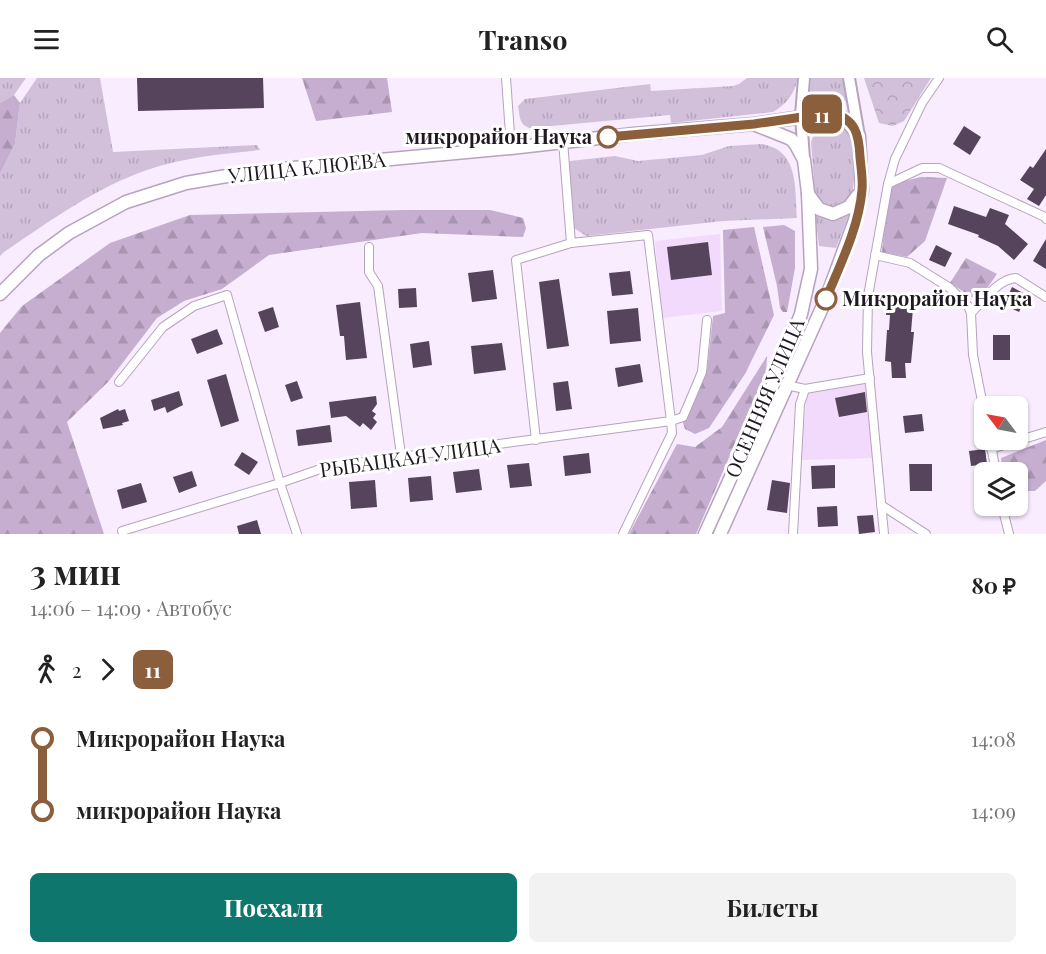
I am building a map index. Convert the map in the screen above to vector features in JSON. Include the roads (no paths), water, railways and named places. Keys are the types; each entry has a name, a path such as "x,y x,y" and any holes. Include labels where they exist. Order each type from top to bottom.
{"main road":[{"name":"ОСЕННЯЯ УЛИЦА","path":"705,534 776,378 801,314 811,269 808,193 801,116 804,78"},
{"path":"849,78 859,136"},
{"name":"УЛИЦА КЛЮЕВА","path":"0,294 39,255 69,232 126,202 186,183 250,172 754,124 830,113 839,115 853,127 859,136"},
{"name":"УЛИЦА КЛЮЕВА","path":"754,124 791,139 804,160"},
{"name":"ОСЕННЯЯ УЛИЦА","path":"720,534 826,299 844,252 862,190 859,136"},
{"path":"808,193 819,209 833,214 849,207 862,190"}],"street":[{"path":"506,78 512,148"},
{"path":"884,534 867,351 868,296 888,184 895,159 922,103 939,78"},
{"path":"563,141 571,243"},
{"path":"888,184 922,168 939,168 1046,217"},
{"path":"537,440 516,260 571,243 648,235 672,433 623,534"},
{"path":"369,247 369,272 378,286 401,455"},
{"path":"875,255 910,263 950,288 963,301 971,313 973,355 981,396"},
{"path":"971,313 1002,282 1012,278 1016,278 1046,297"},
{"path":"119,382 163,327 194,306 227,296 280,483 297,534"},
{"path":"670,421 683,417 702,372 707,320"},
{"path":"786,385 805,389 870,378"},
{"path":"793,534 800,404 805,389"},
{"name":"РЫБАЦКАЯ УЛИЦА","path":"122,531 326,467 401,455 537,440 670,421"},
{"path":"1028,438 1046,432"},
{"path":"992,450 994,462"},
{"path":"881,505 926,534"},
{"path":"1004,516 1009,534"}],"place":[{"name":"микрорайон Наука","path":"608,137"},
{"name":"Микрорайон Наука","path":"826,299"}]}
